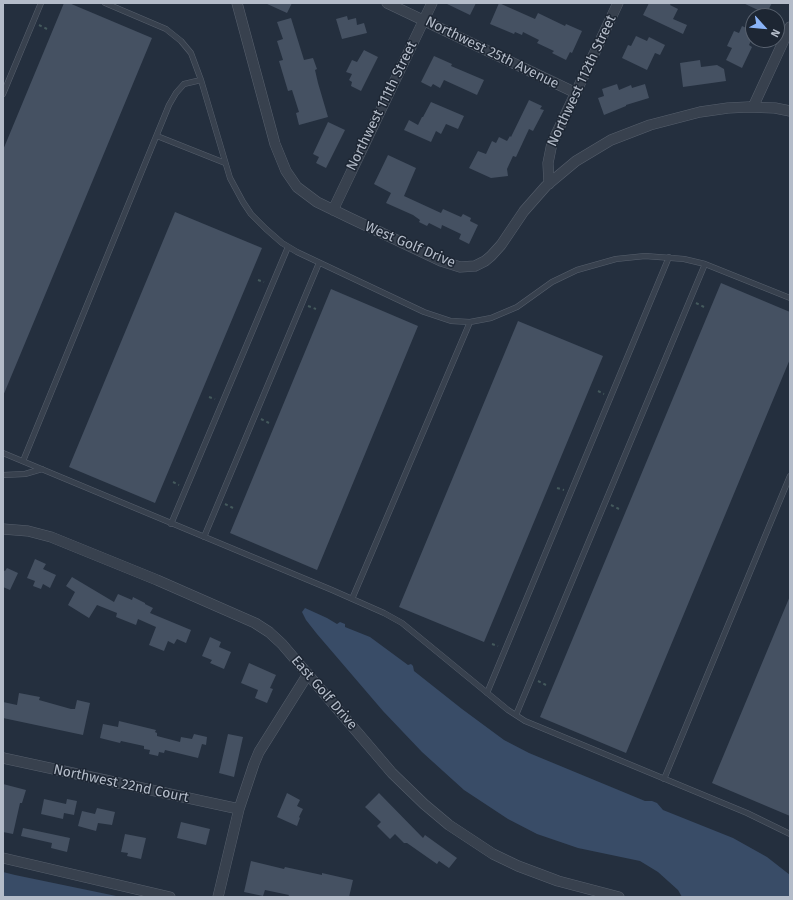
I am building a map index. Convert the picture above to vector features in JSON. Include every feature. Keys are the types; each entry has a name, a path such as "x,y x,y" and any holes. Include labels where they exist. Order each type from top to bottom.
{"street":[{"name":"West Golf Drive","path":"237,3 275,144 282,163 291,179 300,190 310,198 332,210 447,264 466,267 479,264 491,256 529,205 549,184 576,161 611,140 641,128 700,112 728,108 753,107 775,108 790,111"},
{"name":"Northwest 25th Avenue","path":"387,3 576,93"},
{"name":"Northwest 111th Street","path":"332,210 432,3"},
{"name":"Northwest 112th Street","path":"549,184 549,152 618,3"},
{"path":"753,107 790,27"},
{"name":"East Golf Drive","path":"3,530 28,531 51,537 140,573 247,619 261,627 275,638 308,674 392,772 424,804 454,828 493,854 518,866 558,881 619,897"},
{"path":"218,897 239,810 254,764 259,752 308,674"},
{"name":"Northwest 22nd Court","path":"3,758 239,810"},
{"path":"3,858 170,897"}],"lane":[{"path":"3,94 41,3"},
{"path":"105,3 161,27 175,35 191,53 201,80 225,163 234,187 251,214 266,229 288,247 433,316 451,321 470,322 491,318 508,311 560,278 577,270 596,263 645,256 705,264 790,298"},
{"path":"23,461 170,105 178,89 185,83 201,80"},
{"path":"157,136 225,163"},
{"path":"172,524 288,247"},
{"path":"487,693 669,258"},
{"path":"204,537 319,263"},
{"path":"516,715 705,264"},
{"path":"352,599 470,322"},
{"path":"3,453 384,613 402,623 516,715 538,727 747,813 790,834"},
{"path":"3,475 25,474 42,470"},
{"path":"664,779 790,476"}],"path":[{"path":"38,25 47,29"},
{"path":"258,280 266,283"},
{"path":"696,303 704,307"},
{"path":"308,306 316,309"},
{"path":"598,391 606,395"},
{"path":"209,397 217,400"},
{"path":"260,419 269,422"},
{"path":"173,482 181,486"},
{"path":"558,488 567,492"},
{"path":"225,504 233,508"},
{"path":"611,505 619,509"},
{"path":"492,644 500,647"},
{"path":"537,681 546,685"}],"water":[{"path":"305,608 337,624 340,622 345,624 345,627 370,637 408,665 411,664 414,671 504,740 529,753 645,801 657,803 663,810 733,838 767,857 790,875 790,897 682,897 678,890 658,872 640,861 578,848 537,834 508,819 464,790 422,752 383,711 317,634 306,620 302,612"},
{"path":"3,872 121,897 5,897 3,896"}],"building":[{"path":"64,3 69,3 152,38 3,396 3,150"},
{"path":"265,3 292,3 287,13"},
{"path":"445,3 476,3 470,15"},
{"path":"499,3 535,19 538,13 565,26 566,24 582,31 572,53 570,52 566,60 552,53 554,51 537,43 539,40 523,32 522,35 515,32 514,34 490,24"},
{"path":"649,3 671,3 670,5 678,9 673,19 687,25 683,34 643,15"},
{"path":"743,3 772,3 769,8 754,8"},
{"path":"347,16 348,20 356,18 357,25 364,23 367,33 342,39 336,19"},
{"path":"291,18 304,60 313,58 317,69 315,70 318,83 328,117 299,125 296,113 299,112 292,90 288,91 279,61 283,60 277,41 283,39 277,22"},
{"path":"742,26 745,27 745,48 752,48 742,68 726,60 732,48 727,46 734,31 739,33"},
{"path":"636,36 647,41 649,37 665,45 660,55 655,53 647,70 622,58 628,45 631,46"},
{"path":"364,50 378,57 361,91 351,86 352,82 349,80 352,74 346,72 352,60 357,62"},
{"path":"434,56 452,64 451,66 484,80 477,95 444,80 440,88 433,84 431,87 421,82"},
{"path":"700,60 701,67 717,65 724,69 726,81 683,87 680,63"},
{"path":"617,84 619,90 631,85 632,88 645,84 649,98 626,105 604,115 598,98 604,96 602,89"},
{"path":"529,100 542,106 540,109 544,110 533,131 529,129 516,157 513,156 507,169 508,176 491,178 469,168 478,151 486,154 492,141 496,143 499,137 507,141 510,136 511,137"},
{"path":"431,102 464,116 458,129 446,124 441,134 436,131 431,142 404,130 409,120 418,125"},
{"path":"328,122 345,130 326,168 316,163 319,157 313,154"},
{"path":"388,155 416,168 404,196 441,213 443,209 461,217 463,214 471,218 470,221 478,225 469,244 459,239 461,234 442,225 441,229 429,223 427,226 419,222 420,220 413,215 386,203 391,193 374,184"},
{"path":"175,212 262,248 155,503 69,467"},
{"path":"721,283 790,312 790,359 626,753 540,717"},
{"path":"331,289 418,326 317,570 230,533"},
{"path":"518,321 603,356 484,642 399,607"},
{"path":"35,559 46,564 43,569 56,575 50,588 43,584 41,589 33,586 35,581 27,578"},
{"path":"7,568 18,573 10,590 3,587 3,570 5,571"},
{"path":"72,577 114,602 118,594 132,600 133,597 145,603 153,608 150,613 191,630 186,643 177,639 174,644 168,641 164,651 149,645 156,627 138,619 136,625 116,617 117,613 97,605 89,618 68,605 75,592 66,586"},
{"path":"790,596 790,816 712,783"},
{"path":"210,637 221,642 219,647 231,652 224,669 210,663 212,660 202,656"},
{"path":"249,663 276,675 270,688 273,689 267,703 255,698 258,690 241,683"},
{"path":"19,693 40,697 39,700 71,709 75,709 77,700 90,703 83,735 3,718 3,702 17,705"},
{"path":"119,721 156,730 155,732 157,733 157,736 180,742 181,737 192,739 194,734 207,737 206,745 202,744 198,758 165,750 164,753 159,752 158,756 149,754 150,750 144,749 144,746 121,741 120,743 100,738 103,724 118,727"},
{"path":"228,734 243,737 234,777 219,773"},
{"path":"3,784 26,790 22,803 20,803 13,834 3,832"},
{"path":"287,793 300,800 297,806 303,809 297,826 277,817"},
{"path":"379,793 423,838 425,835 457,858 449,868 439,861 437,864 407,843 404,843 395,834 390,839 377,826 381,822 365,807"},
{"path":"44,799 66,804 67,799 77,801 74,815 64,813 63,819 41,814"},
{"path":"97,808 115,812 112,825 98,823 96,831 78,826 82,811 95,814"},
{"path":"181,822 210,829 206,845 177,838"},
{"path":"23,828 70,838 67,852 51,848 52,843 21,836"},
{"path":"125,834 146,838 141,859 127,856 128,853 121,852"},
{"path":"251,861 284,869 285,867 353,880 349,897 288,897 289,895 265,890 263,896 244,892"}]}
